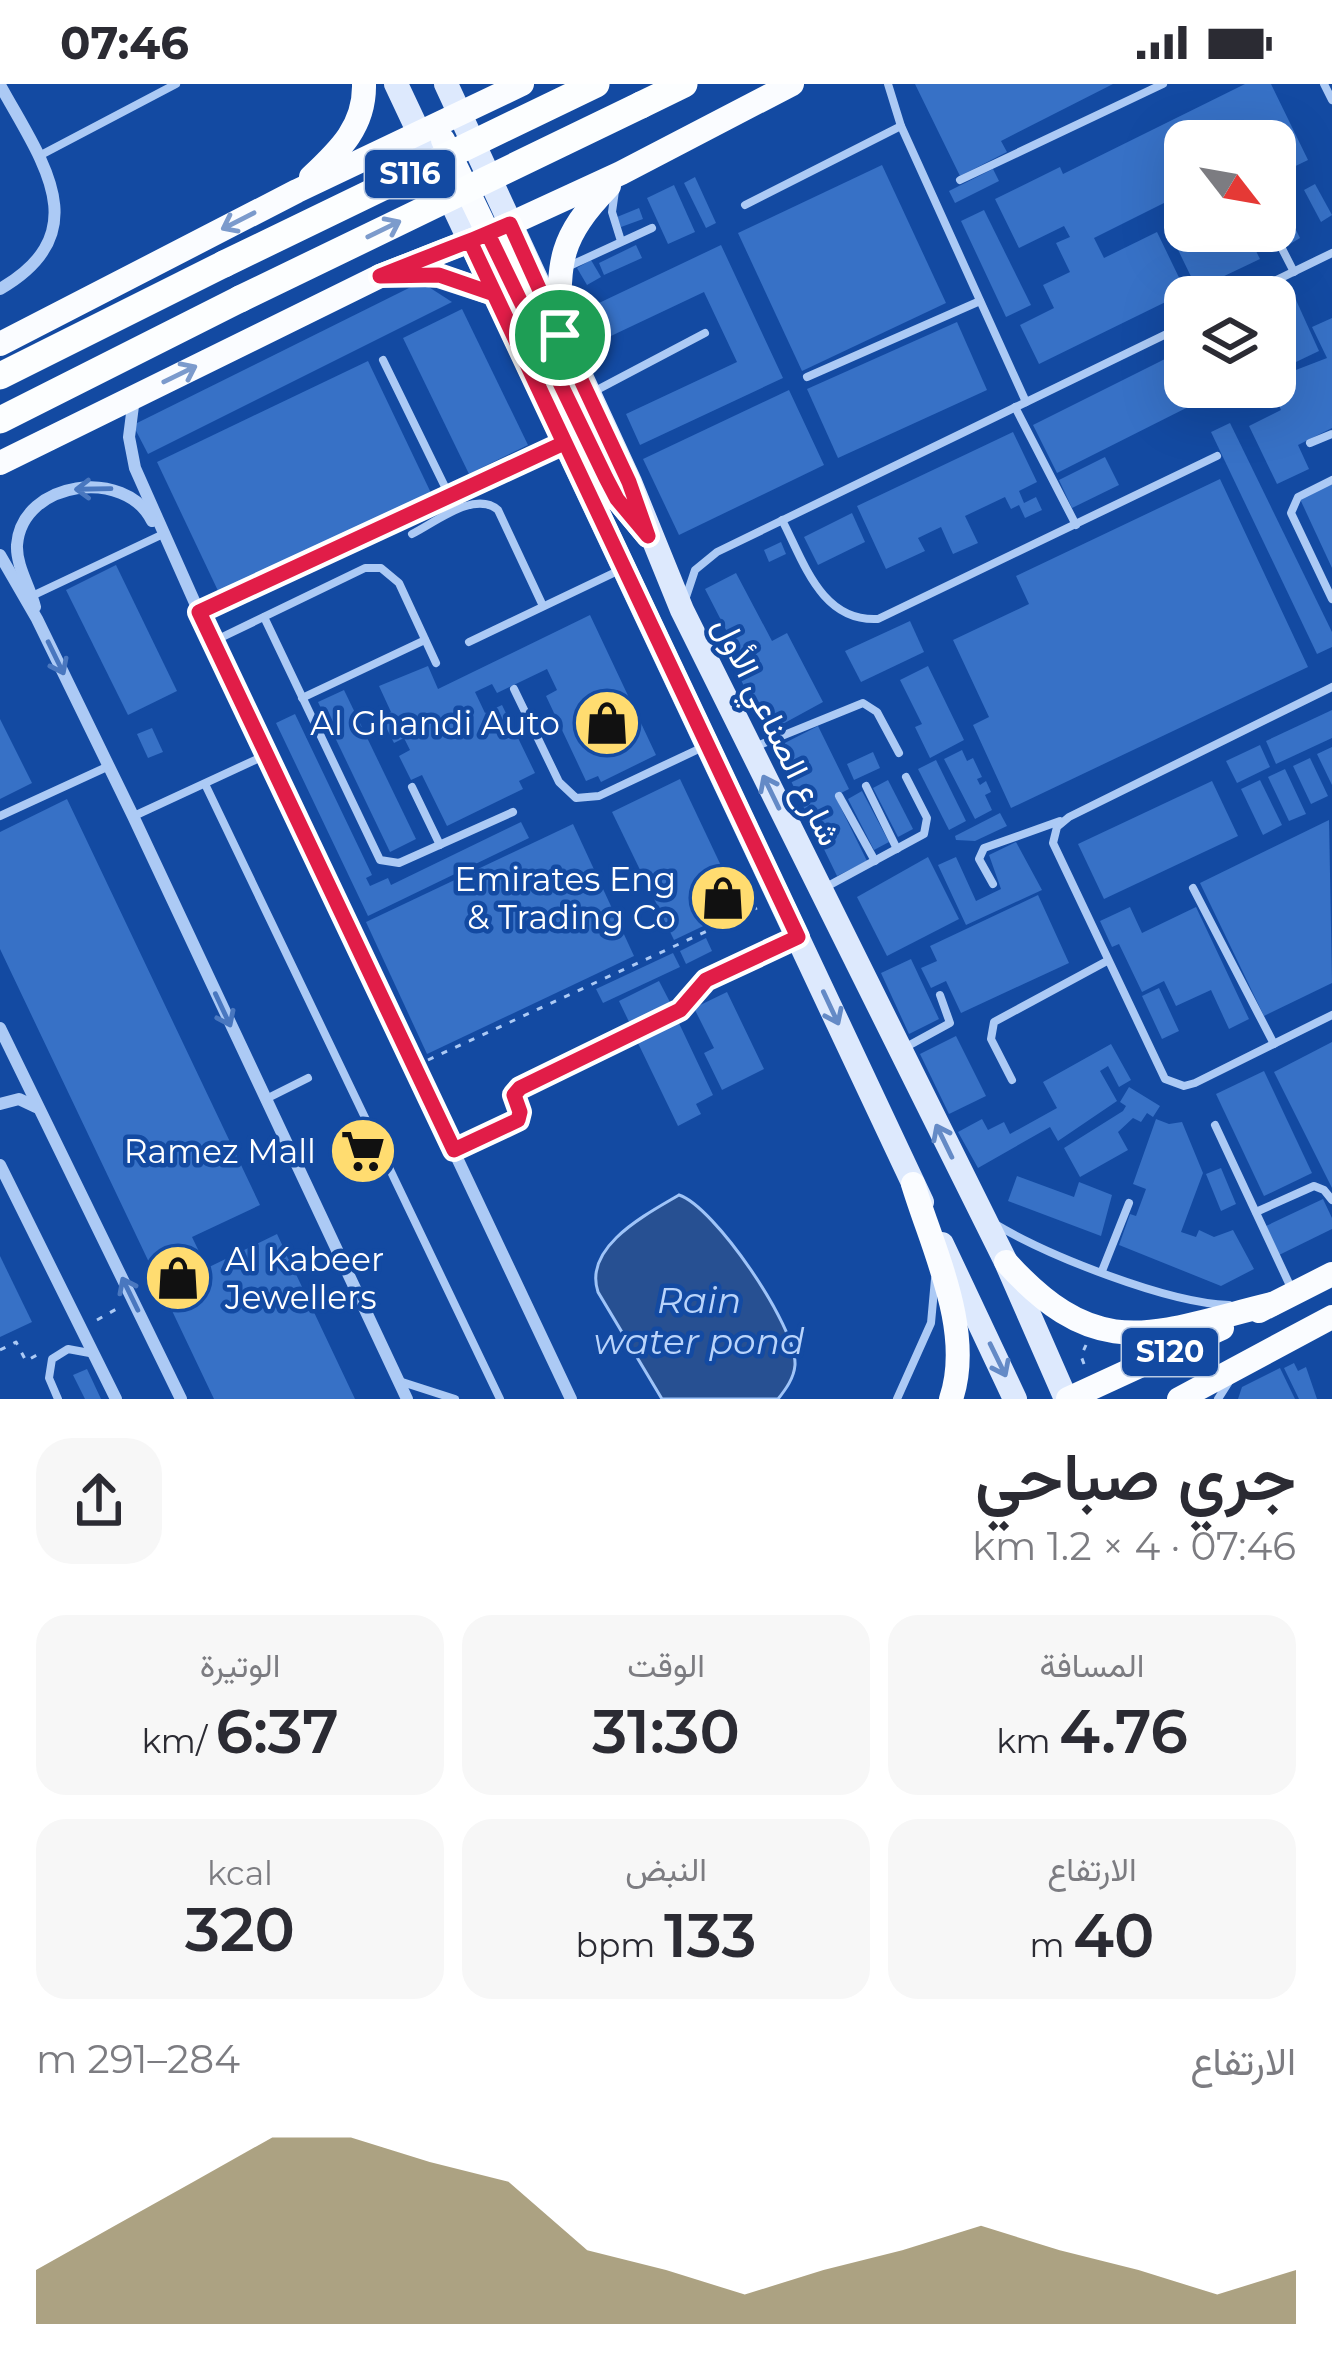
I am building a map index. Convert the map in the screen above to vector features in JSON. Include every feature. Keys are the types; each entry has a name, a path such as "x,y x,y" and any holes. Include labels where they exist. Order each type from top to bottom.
{"highway":[{"name":"S116","path":"0,376 596,84"},
{"name":"S116","path":"0,420 684,84"}],"main road":[{"path":"296,191 346,142 362,109 364,84"},
{"path":"396,84 489,233 617,499 648,536"},
{"name":"شارع الصناعي الأول","path":"446,84 461,116 489,233 494,294 1015,1399"},
{"path":"0,344 296,191 522,84"},
{"path":"0,463 380,276 621,173 792,84"},
{"path":"560,335 560,270 574,226 621,173"},
{"name":"شارع الصناعي الأول","path":"489,233 560,335 682,610 1006,1262 1067,1399"},
{"path":"380,276 439,275 494,294"},
{"path":"913,1184 958,1334 958,1374 951,1399"},
{"path":"1006,1262 1060,1312 1092,1329 1112,1333 1153,1333 1283,1299"},
{"name":"S120","path":"1067,1399 1332,1274"},
{"name":"S120","path":"1179,1399 1332,1317"},
{"path":"1197,1399 1235,1370"}],"street":[{"path":"0,85 52,186 57,213 52,240 37,263 0,289"},
{"path":"134,397 129,436 132,458 199,612 572,1399"},
{"path":"37,619 19,561 21,530 42,504 58,494 95,486 128,494 150,515 158,536 177,555"},
{"path":"0,555 109,766 407,1399"},
{"path":"2,1066 3,1035"},
{"path":"3,1035 182,1399"},
{"path":"0,1104 19,1099 41,1112"},
{"path":"0,1165 116,1399"}],"lane":[{"path":"38,156 176,84"},
{"path":"960,179 1162,84"},
{"path":"1324,84 1332,100"},
{"path":"886,87 1026,402"},
{"path":"745,205 901,126"},
{"path":"621,173 612,212 621,242"},
{"path":"560,270 652,228"},
{"path":"1284,252 1294,272"},
{"path":"1286,276 1332,253"},
{"path":"808,377 980,301"},
{"path":"589,394 705,333"},
{"path":"682,610 688,583 705,560 1164,335"},
{"path":"382,360 449,495"},
{"path":"1015,407 1076,525"},
{"path":"1310,443 1332,434"},
{"path":"199,612 564,443"},
{"path":"782,520 821,595 840,612 865,619 890,616 1217,456"},
{"path":"1332,480 1298,497 1291,513 1332,598"},
{"path":"412,534 476,502 492,504 543,607"},
{"path":"32,596 158,536"},
{"path":"214,641 365,568 381,568 399,583 436,663"},
{"path":"469,642 623,568"},
{"path":"264,617 376,856 394,864 513,812"},
{"path":"302,698 426,640"},
{"path":"993,884 979,859 984,848 1062,821 1332,687"},
{"path":"514,689 559,782 577,797 599,796 708,745"},
{"path":"750,749 863,703 877,712 898,753"},
{"path":"133,816 269,754"},
{"path":"0,816 109,766"},
{"path":"819,890 921,837 928,826 906,777"},
{"path":"205,784 500,1399"},
{"path":"412,787 440,845"},
{"path":"866,787 897,849"},
{"path":"839,796 875,861"},
{"path":"1062,821 1054,835 1056,851 1158,1071 1174,1084 1195,1083 1332,1015"},
{"path":"1193,887 1274,1044"},
{"path":"454,1150 518,1120 514,1095 520,1088 680,1010 706,980 798,937"},
{"path":"1012,1080 991,1039 994,1022 1107,961"},
{"path":"899,1050 947,1026 950,1015 940,995"},
{"path":"265,1100 308,1078"},
{"path":"980,1214 1026,1241 1187,1301 1283,1299 1256,1213 1215,1125"},
{"path":"1256,1213 1314,1186 1332,1200"},
{"path":"1102,1270 1129,1203"},
{"path":"897,1399 931,1323 936,1260"},
{"path":"58,1399 49,1378 52,1359 68,1349 94,1354"},
{"path":"1218,1399 1235,1370"},
{"path":"398,1381 455,1399"}],"path":[{"path":"415,1066 780,897"},
{"path":"81,1329 133,1300"},
{"path":"0,1350 16,1342 26,1361 44,1350"}],"water":[{"name":"Rain water pond","path":"679,1195 732,1244 783,1324 795,1365 778,1399 662,1399 598,1292 596,1276 608,1247 634,1223"}],"building":[{"path":"915,84 1113,84 1001,141 1007,152 960,176"},
{"path":"1245,84 1271,84 1289,120 1172,120"},
{"path":"1164,124 1164,203 1094,238 1104,258 1157,232 1178,276 1164,276 1164,303 1039,364 1020,325 1054,308 1043,285 1070,272 1056,243 1070,237 1064,226 1019,248 995,199 1060,167 1063,174"},
{"path":"1296,135 1308,160 1296,166"},
{"path":"882,165 946,303 802,371 738,233"},
{"path":"993,169 999,181 955,203 949,191"},
{"path":"695,177 716,223 706,228 684,183"},
{"path":"1315,184 1332,215 1321,222 1304,190"},
{"path":"674,185 695,232 668,244 647,198"},
{"path":"639,208 643,219 621,227 617,217"},
{"path":"984,210 1031,305 1006,317 961,221"},
{"path":"636,245 642,258 604,275 599,263"},
{"path":"721,245 783,378 640,445 626,414 737,362 704,292 594,344 580,312"},
{"path":"1179,252 1256,252 1260,259 1224,276 1191,276"},
{"path":"591,260 601,277 587,285 577,268"},
{"path":"421,282 452,302 148,454 133,425"},
{"path":"1296,300 1319,351 1296,362"},
{"path":"462,309 528,445 469,474 403,338"},
{"path":"1332,318 1332,428 1298,445 1309,469 1277,484 1249,426 1280,408 1296,408 1296,370 1327,358 1312,327"},
{"path":"957,322 987,390 838,458 807,389"},
{"path":"1164,360 1164,408 1186,408 1057,473 1033,425"},
{"path":"368,361 431,493 220,595 157,462"},
{"path":"789,390 824,465 679,535 643,459"},
{"path":"1230,423 1332,632 1332,647 1317,654 1211,432"},
{"path":"1013,432 1037,482 1019,491 1024,503 1036,497 1042,510 1025,518 1019,505 1011,509 1005,497 965,516 978,543 953,554 941,527 918,538 925,551 886,569 857,506"},
{"path":"1105,457 1119,485 1072,508 1059,480"},
{"path":"1220,479 1308,667 1011,808 973,725 989,717 953,640 1029,604 1016,576"},
{"path":"1332,484 1332,568 1300,499"},
{"path":"852,513 865,542 818,565 804,537"},
{"path":"781,542 786,554 769,562 764,550"},
{"path":"116,565 177,691 128,715 66,590"},
{"path":"736,573 772,641 787,633 823,702 768,732 731,661 740,657 705,589"},
{"path":"590,615 656,755 601,782 598,776 586,781 546,696 557,690 547,669 497,693 492,684 475,692 485,713 502,705 535,773 519,781 523,789 447,826 422,775 411,780 399,756 410,750 404,738 394,743 381,717 391,712 379,686 428,666 438,689"},
{"path":"910,621 924,652 861,682 845,651"},
{"path":"928,666 964,740 930,758 915,727 922,724 900,680"},
{"path":"344,690 416,839 390,852 318,702"},
{"path":"1332,710 1332,738 1276,764 1266,741"},
{"path":"295,714 372,875 366,878 370,886 388,878 391,885 521,822 529,838 368,916 276,723"},
{"path":"0,719 32,783 0,799"},
{"path":"818,726 849,789 835,796 867,861 837,876 775,748"},
{"path":"152,728 163,752 148,758 137,734"},
{"path":"1260,745 1270,767 1237,783 1226,761"},
{"path":"1332,747 1332,785 1317,754"},
{"path":"962,750 967,761 973,758 982,777 977,779 980,785 986,781 991,792 985,795 992,810 975,819 944,759"},
{"path":"873,752 880,768 854,780 847,764"},
{"path":"1310,758 1328,796 1311,804 1293,766"},
{"path":"936,760 966,821 949,830 918,769"},
{"path":"1285,769 1306,814 1289,821 1268,777"},
{"path":"680,779 741,908 674,940 612,812"},
{"path":"888,780 913,829 898,837 873,788"},
{"path":"1260,780 1282,825 1263,835 1241,789"},
{"path":"1212,781 1238,836 1104,899 1078,844"},
{"path":"862,791 889,842 874,850 848,799"},
{"path":"67,799 260,1205 192,1237 207,1268 277,1234 355,1399 214,1399 0,949 0,832"},
{"path":"1000,813 1007,826 975,841 956,840 955,836"},
{"path":"1329,820 1332,983 1264,1016 1200,883"},
{"path":"573,824 634,956 427,1054 366,922"},
{"path":"1016,842 1042,890 966,925 938,865 956,857 976,901 1001,889 989,855"},
{"path":"928,857 959,919 887,956 857,897"},
{"path":"1038,895 1069,963 961,1013 946,981 931,988 921,968 937,961 930,946"},
{"path":"1130,907 1142,933 1196,907 1249,1019 1229,1029 1211,990 1176,1006 1164,981 1142,992 1119,944 1112,947 1100,921"},
{"path":"706,938 712,951 686,964 680,951"},
{"path":"673,953 680,967 603,1003 596,989"},
{"path":"911,959 939,1019 909,1034 881,973"},
{"path":"659,981 672,1006 631,1026 619,1001"},
{"path":"1159,988 1179,1031 1162,1039 1142,996"},
{"path":"727,992 764,1069 722,1090 704,1053 714,1048 694,1008"},
{"path":"677,1019 713,1095 696,1104 701,1114 678,1126 636,1039"},
{"path":"956,1036 986,1096 949,1114 920,1054"},
{"path":"1332,1042 1332,1188 1274,1072"},
{"path":"1111,1044 1131,1080 1119,1087 1108,1066 1100,1071 1117,1101 1058,1141 1050,1127 978,1168 958,1132 982,1119 988,1130 1004,1122 1010,1134 1057,1108 1043,1082"},
{"path":"1264,1071 1312,1173 1264,1196 1216,1094"},
{"path":"1129,1087 1160,1106 1153,1117 1147,1113 1141,1122 1133,1118 1118,1132 1128,1150 1080,1177 1064,1148 1123,1111 1126,1106 1120,1102"},
{"path":"1156,1119 1182,1122 1203,1173 1181,1232 1196,1237 1199,1230 1214,1237 1233,1230 1254,1269 1221,1286 1119,1245 1146,1189 1133,1184"},
{"path":"1221,1168 1236,1204 1221,1211 1206,1174"},
{"path":"1017,1176 1074,1197 1079,1182 1112,1195 1101,1236 1008,1201"},
{"path":"1323,1199 1332,1229 1279,1255 1266,1226"},
{"path":"0,1256 32,1322 0,1337"},
{"path":"1294,1363 1298,1371 1306,1367 1317,1399 1299,1399 1284,1368"},
{"path":"1280,1368 1295,1399 1238,1399 1242,1387"},
{"path":"87,1369 101,1399 85,1399 73,1375"}],"place":[{"name":"Al Ghandi Auto","path":"607,723"},
{"name":"Emirates Eng & Trading Co","path":"723,898"},
{"name":"Ramez Mall","path":"363,1151"},
{"name":"Al Kabeer Jewellers","path":"178,1278"}],"route":[{"path":"560,335 510,224 470,241 798,937 706,980 680,1010 520,1088 514,1095 518,1120 454,1150 199,612 564,443 494,294 439,275 380,276 452,248 470,241 488,234 617,499 648,536 629,482 560,335"}]}
